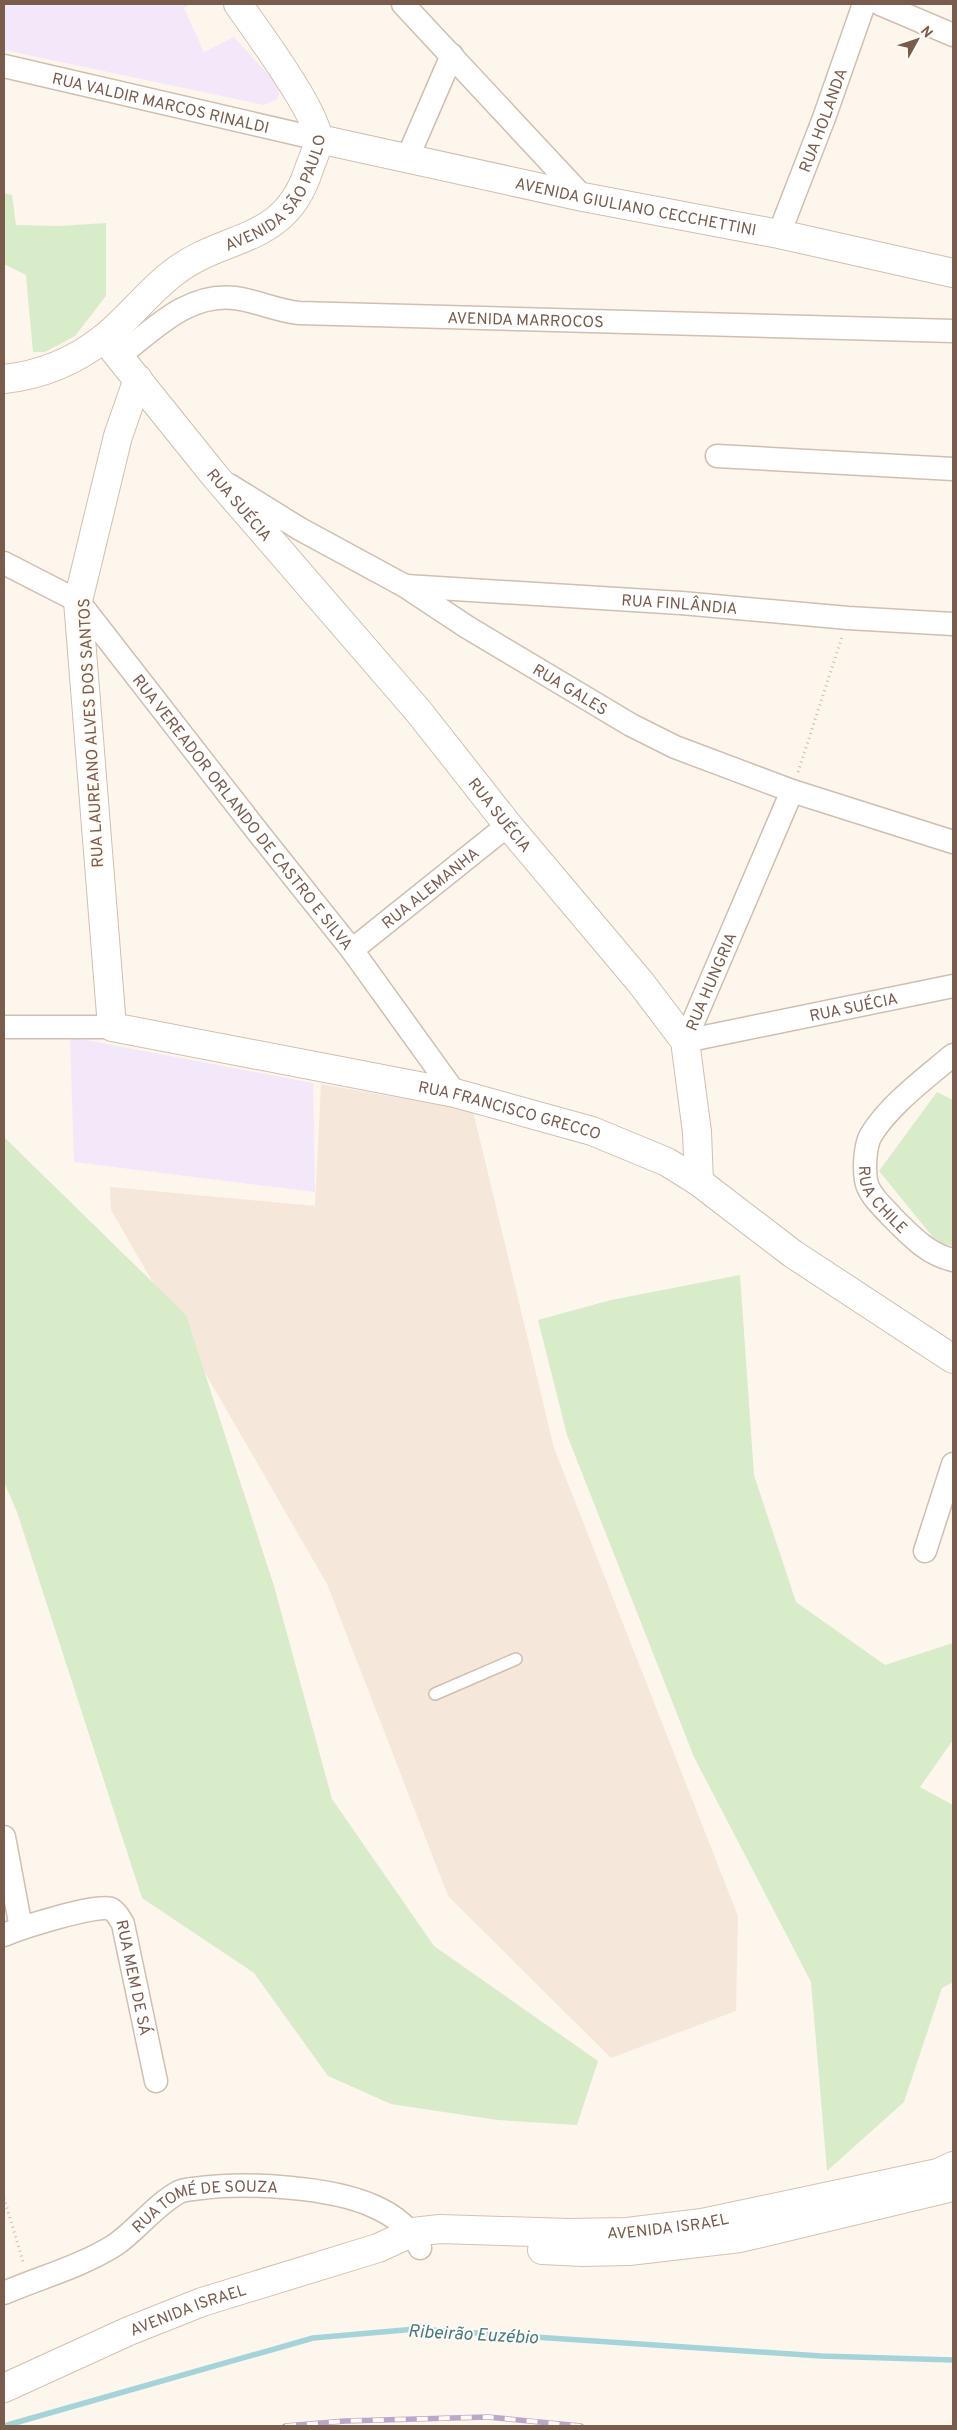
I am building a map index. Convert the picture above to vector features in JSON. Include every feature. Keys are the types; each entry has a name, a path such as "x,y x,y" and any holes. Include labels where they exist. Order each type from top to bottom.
{"street":[{"name":"AVENIDA SÃO PAULO","path":"4,379 29,376 111,347 173,272 195,259 249,238 274,222 296,199 306,179 319,139 306,107 284,70 238,4"},
{"path":"403,4 452,54 583,197"},
{"name":"RUA HOLANDA","path":"779,234 824,118 864,4"},
{"path":"880,4 953,35"},
{"path":"407,159 452,54"},
{"name":"RUA VALDIR MARCOS RINALDI","path":"4,66 319,139"},
{"name":"AVENIDA GIULIANO CECCHETTINI","path":"319,139 583,197 779,234 953,273"},
{"name":"AVENIDA MARROCOS","path":"111,347 180,309 199,300 215,297 236,298 299,313 953,331"},
{"path":"111,347 138,379"},
{"name":"RUA SUÉCIA","path":"138,379 215,476 419,712 508,825 641,983 685,1041 953,986"},
{"name":"RUA LAUREANO ALVES DOS SANTOS","path":"112,1027 78,601 118,436 138,379"},
{"path":"717,456 953,469"},
{"name":"RUA GALES","path":"215,476 300,529 405,586 467,627 631,725 675,747 792,791 953,842"},
{"name":"RUA VEREADOR ORLANDO DE CASTRO E SILVA","path":"4,563 78,601 352,950 455,1092"},
{"name":"RUA FINLÂNDIA","path":"405,586 681,603 848,618 953,624"},
{"name":"RUA HUNGRIA","path":"699,1182 696,1132 685,1041 792,791"},
{"name":"RUA ALEMANHA","path":"352,950 508,825"},
{"name":"RUA FRANCISCO GRECCO","path":"4,1027 112,1027 455,1092 592,1131 667,1162 699,1182 793,1254 953,1358"},
{"name":"RUA CHILE","path":"953,1055 896,1106 870,1136 865,1160 866,1181 876,1201 915,1240 941,1257 953,1260"},
{"path":"925,1551 953,1464"},
{"path":"4,1837 12,1931"},
{"name":"RUA MEM DE SÁ","path":"12,1931 103,1908 112,1910 119,1916 123,1924 156,2081"},
{"name":"AVENIDA ISRAEL","path":"4,2388 129,2331 202,2302 378,2248 452,2230 617,2232 674,2226 721,2219 938,2173 953,2166"},
{"name":"RUA TOMÉ DE SOUZA","path":"4,2293 85,2262 116,2244 180,2191 242,2184 294,2188 350,2198 387,2213 416,2240"},
{"name":"AVENIDA ISRAEL","path":"416,2240 490,2247 583,2252 629,2251 740,2238 953,2188"}],"lane":[{"path":"436,1694 516,1659"}],"path":[{"path":"792,791 848,618"},
{"path":"4,2198 29,2282"}],"shaded area":[{"path":"4,4 191,4 184,8 204,52 234,37 280,87 278,99 264,105 4,50"},
{"path":"70,1037 313,1083 315,1192 74,1162"},
{"path":"321,1084 473,1111 554,1448 738,1916 736,2011 611,2058 448,1896 327,1584 111,1210 110,1187 315,1206"}],"green space":[{"path":"4,193 12,195 16,225 58,226 106,223 106,296 75,336 45,352 33,352 26,275 4,264"},
{"path":"937,1092 953,1100 953,1246 937,1242 879,1171"},
{"path":"4,1137 186,1315 274,1586 332,1799 434,1946 598,2061 577,2125 497,2120 391,2104 328,2076 254,1973 142,1898 17,1512 4,1482"},
{"path":"740,1275 754,1475 796,1602 885,1665 953,1643 953,1740 920,1787 953,1805 953,1982 942,1988 904,2102 827,2171 811,1982 694,1757 567,1435 538,1320 611,1300"}],"waterway":[{"name":"Ribeirão Euzébio","path":"4,2426 313,2338 416,2329 821,2356 953,2360"}],"railway":[{"path":"285,2426 345,2421 488,2417 581,2426"}]}
